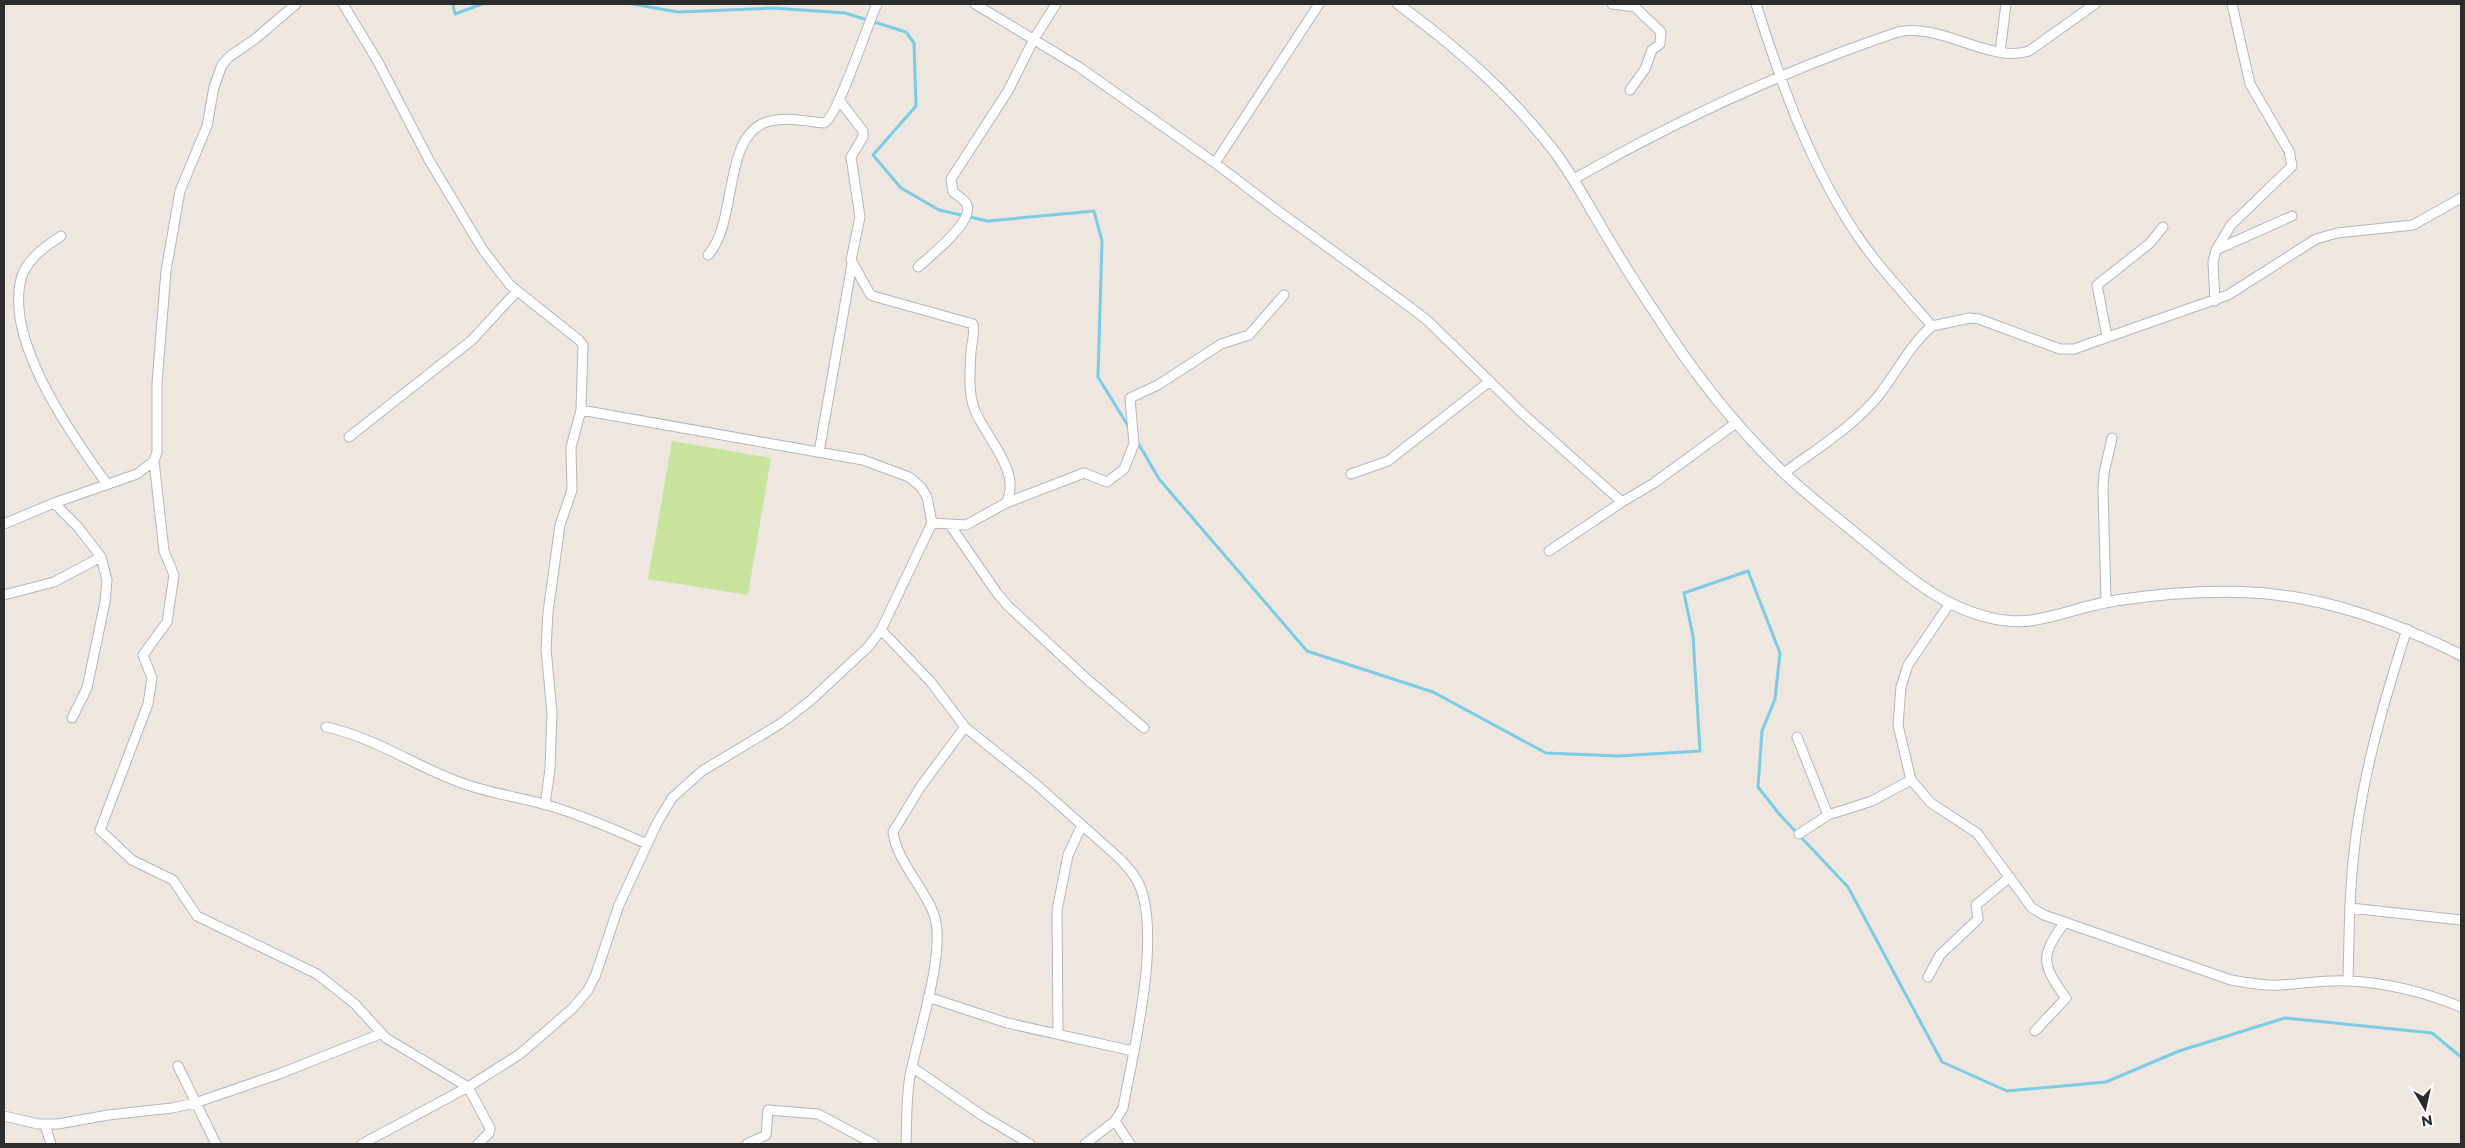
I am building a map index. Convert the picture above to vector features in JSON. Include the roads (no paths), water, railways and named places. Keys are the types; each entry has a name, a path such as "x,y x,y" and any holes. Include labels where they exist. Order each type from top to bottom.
{"street":[{"path":"296,4 255,39 229,57 222,65 214,87 207,126 180,190 166,271 157,383 157,452 154,461 164,551 174,575 167,622 143,655 152,678 148,704 100,830 132,860 173,880 197,916 317,974 355,1004 380,1034 468,1087 490,1128 489,1133 478,1144"},
{"path":"343,4 378,60 457,209 483,250 517,290 579,340 582,345 581,410 571,448 572,490 560,525 548,612 546,649 552,713 550,769 545,805"},
{"path":"708,255 721,235 737,156 750,132 759,125 783,119 826,122 840,101 864,33 877,4"},
{"path":"975,4 1079,67 1216,163 1274,208 1410,307 1428,321 1490,382 1622,502"},
{"path":"918,267 952,236 961,224 968,208 966,202 953,192 951,179 1008,91 1034,39 1056,4"},
{"path":"1216,163 1319,4"},
{"path":"1398,4 1454,46 1486,74 1528,118 1574,179 1656,315 1736,423 1784,473 1899,569 1950,604 1989,617 2014,622 2033,621 2106,602 2193,593 2241,592 2285,595 2319,602 2407,628 2461,655"},
{"path":"1612,4 1636,7 1661,32 1660,44 1652,50 1645,69 1630,90"},
{"path":"1756,4 1779,76 1818,167 1860,240 1932,326"},
{"path":"2000,52 2006,4"},
{"path":"1574,179 1679,123 1779,76 1850,48 1908,29 1956,39 2000,52 2019,54 2028,51 2095,4"},
{"path":"2215,301 2213,262 2216,250 2231,225 2292,166 2289,151 2250,84 2232,4"},
{"path":"819,452 860,217 851,157 863,137 863,131 840,101"},
{"path":"1784,473 1868,408 1880,394 1910,348 1932,326 1970,318 1979,319 2060,349 2074,349 2107,336 2215,301 2228,295 2316,239 2337,233 2413,225 2461,198"},
{"path":"2216,250 2292,216"},
{"path":"2107,336 2097,285 2149,244 2163,226"},
{"path":"61,236 31,260 22,274 17,297 18,325 30,362 44,392 60,419 107,484"},
{"path":"852,264 873,296 972,324 970,370 972,405 1004,460 1010,494 1006,503"},
{"path":"349,437 472,340 517,290"},
{"path":"932,524 966,525 1006,503 1084,473 1107,482 1124,469 1134,444 1130,398 1158,385 1221,344 1249,335 1284,295"},
{"path":"1351,474 1388,460 1490,382"},
{"path":"362,1144 468,1087 539,1039 573,1008 588,990 596,974 619,905 647,844 672,798 686,783 702,771 780,724 810,701 868,647 881,630 932,524 927,497 921,487 909,477 864,460 581,410"},
{"path":"1549,551 1654,483 1736,423"},
{"path":"2106,602 2103,488 2104,472 2112,438"},
{"path":"4,524 54,503 137,474 154,461"},
{"path":"54,503 78,527 101,557 107,580 105,602 88,688 72,718"},
{"path":"950,525 1008,606 1144,728"},
{"path":"4,595 54,582 101,557"},
{"path":"1950,604 1908,665 1901,687 1898,725 1911,780 1931,803 1977,833 2032,908 2065,922 2231,980 2279,985 2348,980 2387,985 2443,1000 2461,1007"},
{"path":"2348,980 2352,862 2358,823 2390,682 2407,628"},
{"path":"881,630 930,681 965,727 1037,785 1129,868 1142,894 1146,943 1145,990 1122,1108 1115,1121 1085,1144"},
{"path":"326,726 384,746 459,782 505,797 545,805 601,823 647,844"},
{"path":"906,1144 907,1098 934,970 936,920 904,861 893,832 921,786 965,727"},
{"path":"1797,737 1828,815"},
{"path":"1799,834 1828,815 1872,801 1911,780"},
{"path":"1058,1034 1057,910 1068,855 1082,825"},
{"path":"1928,977 1940,955 1978,919 1976,905 2010,877"},
{"path":"2350,908 2461,920"},
{"path":"2035,1031 2066,998 2051,978 2046,961 2049,944 2065,922"},
{"path":"928,997 1007,1023 1133,1051"},
{"path":"4,1116 45,1125 195,1103 279,1074 380,1034"},
{"path":"178,1066 216,1144"},
{"path":"912,1068 983,1116 1030,1144"},
{"path":"747,1144 766,1135 768,1110 818,1114 874,1144"},
{"path":"1115,1121 1130,1144"},
{"path":"45,1125 51,1144"}],"waterway":[{"path":"453,4 455,14 482,4"},
{"path":"632,4 678,12 773,8 845,13 906,32 914,43 916,106 873,155 901,188 939,210 988,221 1094,211 1102,241 1098,377 1130,429"},
{"path":"1137,441 1159,479 1307,651 1433,692 1546,753 1618,756 1700,751 1693,636 1684,593 1748,571 1780,653 1775,699 1762,731 1758,787 1780,815 1848,887 1942,1062 2007,1091 2106,1082 2179,1051 2285,1018 2432,1033 2461,1057"}]}
